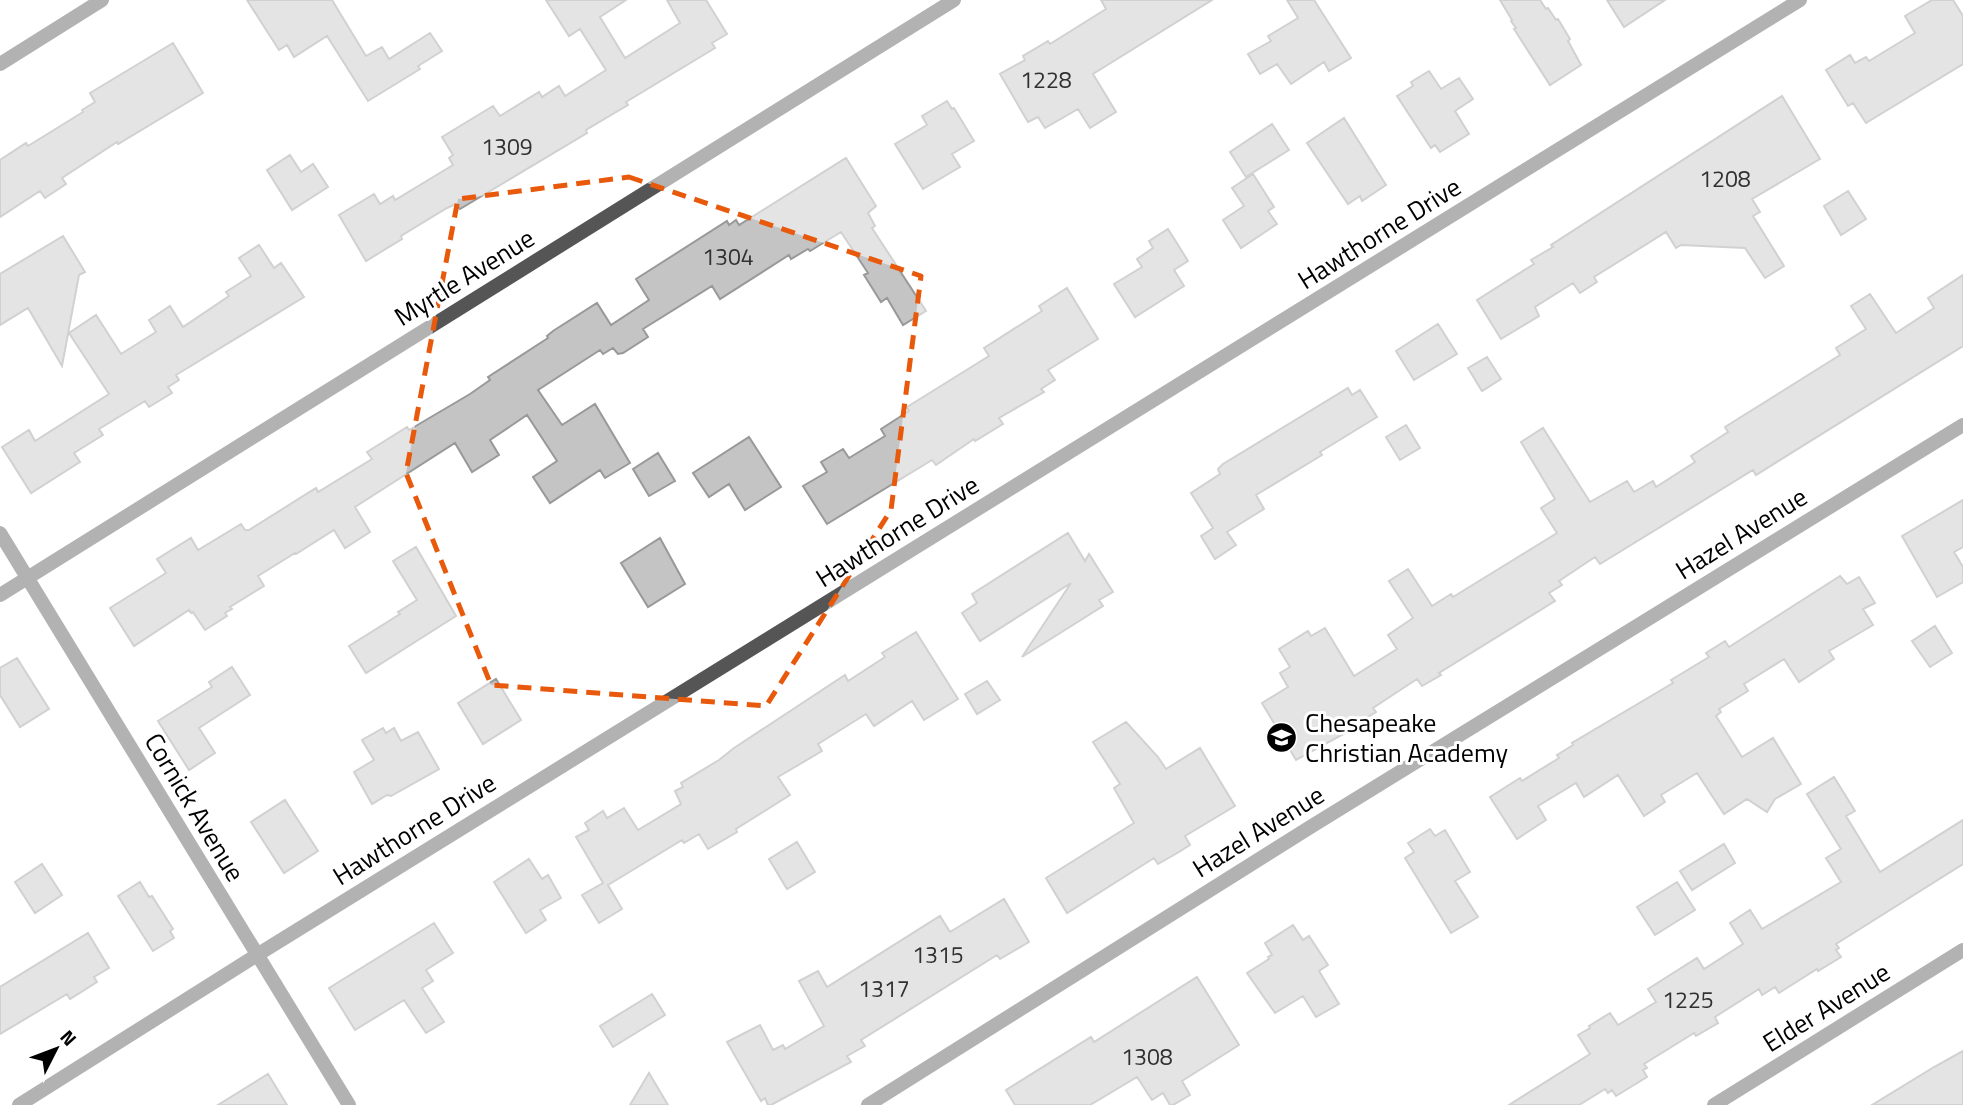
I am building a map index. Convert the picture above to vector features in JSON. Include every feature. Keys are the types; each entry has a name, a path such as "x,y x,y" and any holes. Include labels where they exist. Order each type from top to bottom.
{"street":[{"path":"0,64 102,0"},
{"name":"Myrtle Avenue","path":"0,595 954,0"},
{"name":"Hawthorne Drive","path":"19,1105 1800,0"},
{"name":"Hazel Avenue","path":"868,1105 1312,826 1963,425"},
{"name":"Cornick Avenue","path":"0,533 349,1105"},
{"name":"Elder Avenue","path":"1714,1105 1963,950"}],"highlighted area":[{"path":"629,177 921,276 891,510 766,706 491,685 406,473 458,199"}],"building":[{"path":"247,0 332,0 366,56 382,47 389,59 430,33 442,51 418,66 420,69 368,101 327,36 294,57 287,45 279,50"},
{"path":"546,0 626,0 600,17 625,58 680,23 667,0 706,0 727,34 712,43 715,48 626,102 628,105 586,130 587,133 460,209 456,204 447,208 366,261 339,215 374,194 380,204 393,196 395,200 453,165 449,158 453,155 442,137 493,106 500,116 539,92 542,97 559,86 565,96 606,70 580,29 569,36"},
{"path":"1101,0 1212,0 1093,74 1116,112 1090,128 1078,109 1045,128 1038,117 1028,122 1000,74 1025,60 1023,56 1048,41 1050,44 1106,9"},
{"path":"1287,0 1314,0 1351,58 1329,71 1324,62 1291,84 1277,64 1260,74 1248,54 1271,41 1268,36 1298,18"},
{"path":"1500,0 1540,0 1556,20 1558,19 1581,65 1550,85 1514,29 1516,28"},
{"path":"1607,0 1665,0 1624,27"},
{"path":"1932,0 1953,0 1963,16 1963,64 1866,123 1853,103 1848,106 1826,70 1850,55 1855,63 1866,57 1869,61 1915,33 1905,16"},
{"path":"173,43 203,93 118,144 117,142 62,178 66,184 45,198 40,191 0,217 0,160 83,112 82,110 95,102 90,93"},
{"path":"1429,71 1441,89 1459,78 1473,99 1455,111 1469,134 1440,152 1435,145 1431,148 1397,96 1413,86 1411,82"},
{"path":"1782,96 1820,159 1752,199 1760,212 1753,216 1784,266 1765,278 1745,248 1681,245 1676,248 1666,232 1594,277 1597,282 1580,293 1573,283 1535,307 1539,316 1501,339 1477,300 1534,264 1531,260 1553,247 1551,245"},
{"path":"947,101 974,141 952,154 960,167 923,189 895,144 927,125 922,116"},
{"path":"1344,118 1386,185 1362,201 1360,196 1348,204 1307,143"},
{"path":"1272,124 1289,150 1246,177 1230,152"},
{"path":"290,155 301,172 313,164 328,187 292,210 267,170"},
{"path":"846,158 876,206 868,213 875,226 872,228 926,311 903,325 887,298 881,302 864,275 868,273 841,232 810,251 808,249 791,259 789,255 720,299 712,286 643,329 648,337 623,353 618,354 613,348 603,354 600,350 538,390 562,425 595,404 630,463 605,478 600,470 550,503 533,477 557,461 527,415 490,440 499,455 472,472 455,443 355,507 370,532 345,548 334,530 258,576 264,586 230,607 232,609 225,613 227,616 205,630 189,610 134,646 110,608 166,573 157,559 191,538 198,550 241,524 245,530 249,530 316,488 318,492 372,459 367,452 407,427 409,430 470,394 490,380 488,377 597,303 611,325 649,300 636,279 727,221 729,225 736,220 739,225"},
{"path":"1253,174 1274,207 1268,211 1277,224 1241,248 1223,220 1244,206 1232,188"},
{"path":"1848,191 1866,219 1841,235 1824,206"},
{"path":"1168,229 1188,261 1174,270 1184,286 1135,317 1114,284 1142,267 1137,259 1153,248 1149,241"},
{"path":"63,236 85,272 79,275 62,366 28,308 0,325 0,274"},
{"path":"259,245 274,268 281,263 304,297 176,375 179,380 168,387 172,393 149,407 145,401 99,429 103,435 74,453 80,462 31,493 2,447 29,430 35,441 109,394 69,333 96,315 121,354 156,332 149,320 170,306 183,327 229,296 226,292 251,276 239,258"},
{"path":"1963,275 1963,346 1756,475 1753,470 1600,564 1595,557 1559,581 1562,585 1549,593 1555,601 1422,686 1417,679 1373,708 1376,712 1348,729 1349,731 1296,760 1262,703 1288,687 1280,673 1290,667 1279,649 1308,631 1311,636 1325,628 1354,676 1397,649 1388,635 1413,618 1389,581 1408,569 1432,606 1451,594 1453,597 1557,533 1541,508 1555,499 1521,442 1543,428 1590,502 1627,481 1634,492 1653,481 1656,487 1695,462 1691,456 1728,432 1725,427 1840,355 1836,348 1866,329 1851,306 1870,294 1896,333 1934,308 1928,298"},
{"path":"1067,288 1098,339 1048,370 1055,380 1041,389 1044,392 999,418 1003,424 975,441 974,439 936,465 932,460 827,524 803,486 827,472 821,462 843,449 849,458 885,436 881,429 909,411 907,407 989,356 984,348 1042,311 1039,306"},
{"path":"1438,324 1457,354 1414,380 1396,351"},
{"path":"1487,357 1501,379 1482,391 1468,368"},
{"path":"1348,388 1352,395 1360,390 1377,417 1320,452 1322,455 1256,495 1264,509 1227,532 1236,545 1215,559 1201,536 1213,528 1191,493 1220,474 1218,469 1223,464"},
{"path":"1406,425 1420,448 1400,460 1386,437"},
{"path":"749,437 781,487 745,510 729,484 709,497 693,473"},
{"path":"658,453 675,481 649,496 633,469"},
{"path":"1963,500 1963,547 1954,552 1963,567 1963,582 1937,597 1902,536"},
{"path":"1068,533 1085,561 1089,554 1113,592 1099,600 1103,606 1022,657 1071,583 980,641 962,613 977,603 972,594"},
{"path":"660,538 685,584 648,607 621,563"},
{"path":"416,547 456,616 366,673 349,646 417,600 393,561"},
{"path":"1840,576 1847,584 1859,577 1875,603 1863,609 1873,625 1829,651 1834,659 1799,682 1784,659 1744,684 1748,691 1719,709 1721,712 1716,716 1742,757 1773,738 1801,784 1775,799 1767,812 1747,799 1724,814 1697,773 1661,795 1665,802 1644,816 1618,775 1584,797 1576,783 1538,806 1546,820 1517,839 1490,797 1559,758 1557,755 1573,745 1572,743 1673,683 1671,680 1709,657 1706,653 1725,641 1729,647"},
{"path":"1935,626 1952,653 1930,667 1912,641"},
{"path":"916,632 958,699 924,720 912,701 874,726 866,714 818,744 822,751 778,777 790,795 736,829 737,832 708,849 699,834 684,843 682,840 608,885 622,909 599,923 582,895 603,883 576,837 589,830 585,823 603,811 607,818 624,808 638,830 681,804 675,791 683,787 681,783 845,675 848,681 885,657 882,653"},
{"path":"17,658 49,709 20,727 0,695 0,668"},
{"path":"232,667 250,695 199,728 215,753 189,770 158,721 212,687 209,682"},
{"path":"496,679 521,720 483,744 458,703"},
{"path":"987,681 1000,700 977,714 965,694"},
{"path":"1126,722 1166,769 1200,748 1235,806 1185,836 1190,845 1158,864 1154,858 1067,913 1046,878 1134,823 1114,788 1120,784 1093,742"},
{"path":"383,728 386,733 394,728 401,741 418,732 439,769 372,804 354,772 374,760 362,740"},
{"path":"1834,777 1855,811 1846,816 1880,872 1963,820 1963,864 1836,944 1839,948 1836,950 1841,957 1779,993 1775,987 1762,995 1759,989 1715,1017 1718,1023 1696,1036 1694,1033 1644,1064 1647,1068 1643,1070 1647,1077 1616,1096 1612,1090 1608,1093 1605,1089 1579,1105 1509,1105 1590,1054 1578,1035 1590,1028 1589,1026 1610,1013 1618,1025 1656,1002 1648,989 1697,958 1704,969 1743,944 1730,923 1750,910 1762,929 1841,882 1826,858 1841,849 1807,794"},
{"path":"285,800 318,851 284,873 251,822"},
{"path":"1430,829 1435,836 1445,830 1470,872 1455,881 1478,917 1451,933 1405,858 1414,852 1408,843"},
{"path":"797,842 815,872 787,889 769,859"},
{"path":"1724,844 1735,863 1692,890 1680,871"},
{"path":"529,859 542,879 548,875 561,898 540,910 546,920 526,933 494,882"},
{"path":"42,864 62,895 35,913 15,882"},
{"path":"140,882 173,929 170,931 174,938 153,951 118,896"},
{"path":"1677,882 1695,910 1655,935 1637,907"},
{"path":"1004,899 1029,942 1000,959 997,955 861,1040 865,1046 847,1056 851,1062 771,1105 768,1105 765,1098 761,1101 727,1042 760,1025 773,1050 783,1045 785,1049 824,1026 799,981 818,971 827,987 940,916 950,932"},
{"path":"434,923 453,953 426,970 433,981 422,988 444,1022 426,1033 404,1000 355,1030 329,988"},
{"path":"1293,925 1303,940 1309,936 1328,965 1319,971 1339,1004 1316,1017 1303,996 1275,1013 1247,973 1272,955 1265,943"},
{"path":"88,933 109,968 94,977 97,982 70,999 67,994 0,1034 0,987"},
{"path":"1197,977 1239,1045 1182,1081 1190,1095 1173,1105 1170,1105 1163,1093 1152,1100 1137,1077 1090,1105 1015,1105 1006,1090 1091,1037 1094,1042"},
{"path":"652,994 665,1015 613,1047 600,1026"},
{"path":"1963,1051 1963,1105 1872,1105 1934,1067"},
{"path":"649,1073 668,1105 630,1105"},
{"path":"268,1074 287,1105 218,1105"}],"place":[{"name":"Chesapeake Christian Academy","path":"1282,737"}]}
